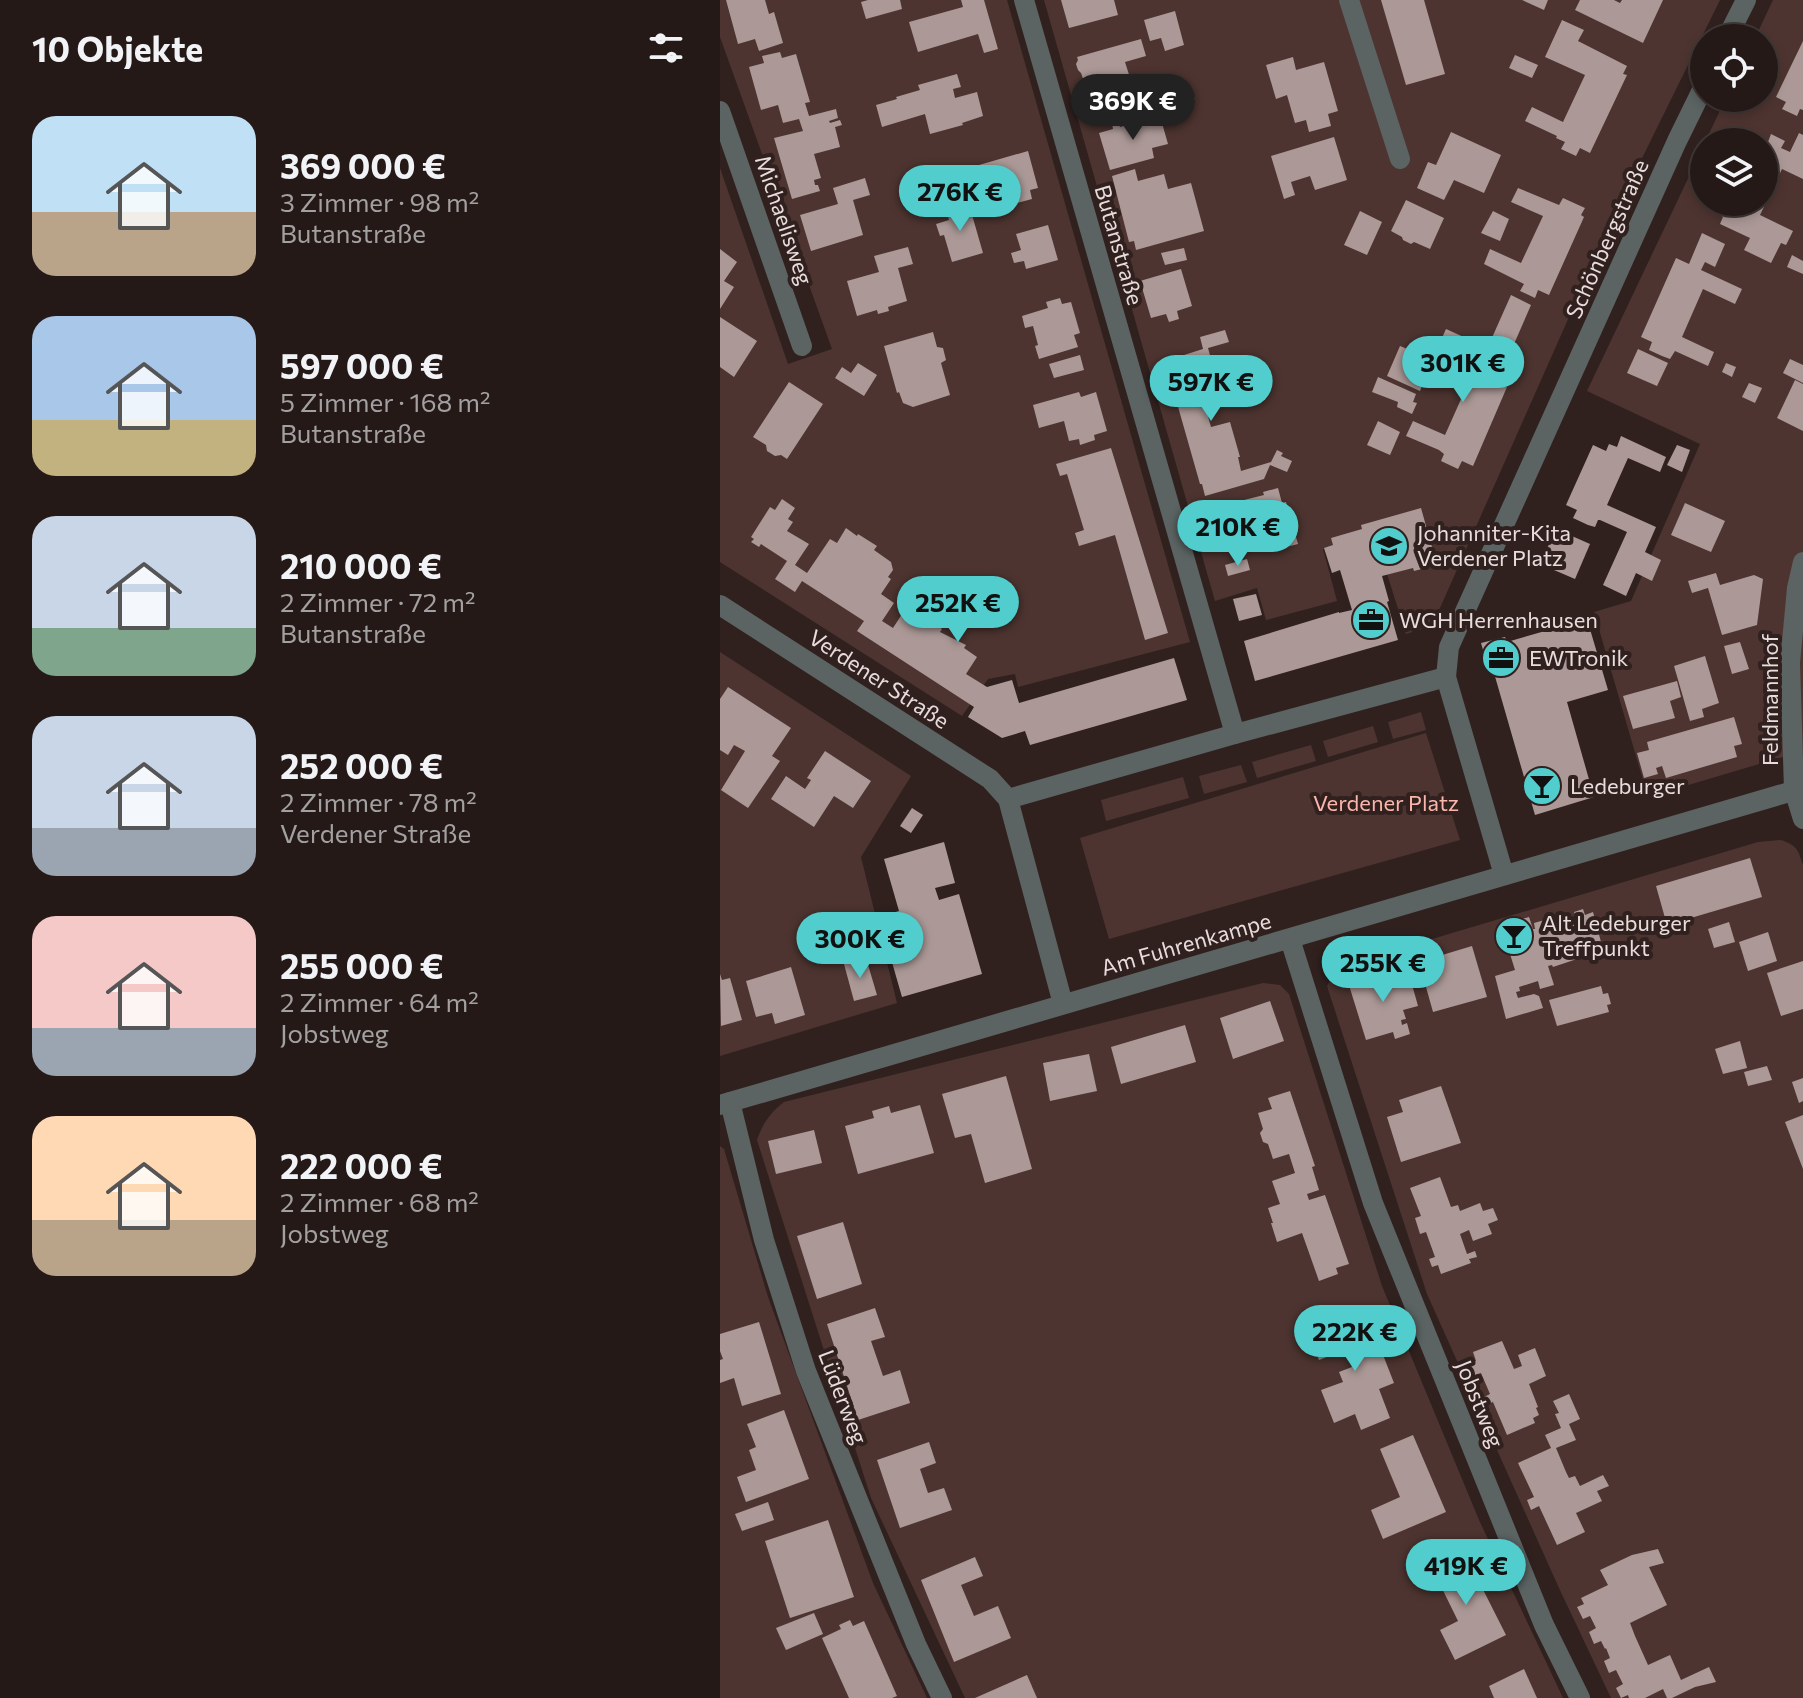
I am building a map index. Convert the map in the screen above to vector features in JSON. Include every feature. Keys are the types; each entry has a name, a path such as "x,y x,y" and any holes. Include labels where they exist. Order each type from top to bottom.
{"street":[{"name":"Butanstraße","path":"1024,0 1235,734"},
{"path":"1349,0 1400,159"},
{"path":"1734,24 1746,0"},
{"name":"Michaelisweg","path":"720,111 802,346"},
{"name":"Schönbergstraße","path":"1446,677 1449,647 1691,112"},
{"name":"Feldmannhof","path":"1803,562 1797,588 1790,663 1803,819"},
{"name":"Verdener Straße","path":"720,605 990,779 1008,799"},
{"path":"1063,1004 1008,799 1446,677 1504,875"},
{"name":"Am Fuhrenkampe","path":"725,1104 1799,789"},
{"name":"Jobstweg","path":"1290,939 1373,1203 1544,1625 1580,1698"},
{"name":"Lüderweg","path":"725,1104 806,1371 916,1644 942,1698"}],"green space":[{"path":"720,0 1007,0 1190,642 1018,687 1015,674 988,679 962,716 720,562 720,168 788,364 832,349 720,37"},
{"path":"1044,0 1720,0 1708,24 1690,24 1690,61 1616,211 1432,626 1406,634 1375,536 1323,549 1337,601 1266,620 1257,588 1215,601"},
{"path":"1773,0 1803,0 1803,751 1648,797 1594,612 1631,601 1700,444 1587,391 1690,174 1690,216 1778,216 1778,128 1712,128 1719,112 1778,112 1778,24 1762,24"},
{"path":"720,652 911,776 861,857 897,1003 720,1056"},
{"path":"1421,712 1426,730 1393,739 1388,722"},
{"path":"1373,726 1378,742 1328,757 1323,741"},
{"name":"Verdener Platz","path":"1426,733 1460,840 1109,939 1080,838"},
{"path":"1311,745 1316,761 1257,778 1252,762"},
{"path":"1241,765 1247,782 1204,794 1199,776"},
{"path":"1183,777 1189,798 1106,821 1101,800"},
{"path":"1781,840 1796,849 1803,865 1803,1698 1611,1698 1427,1294 1327,986 1333,975 1348,964 1758,842"},
{"path":"1263,983 1280,985 1289,994 1382,1286 1479,1520 1563,1698 965,1698 871,1498 757,1140 768,1119 784,1102"},
{"path":"720,1146 724,1149 768,1297 873,1583 927,1698 720,1698"}],"building":[{"path":"726,0 765,0 769,14 774,12 783,43 759,51 755,39 738,44"},
{"path":"900,0 902,9 866,19 861,2"},
{"path":"961,0 984,0 998,49 984,53 978,34 918,52 909,22 963,7"},
{"path":"1061,0 1114,0 1118,15 1069,28"},
{"path":"1381,0 1424,0 1445,74 1406,85"},
{"path":"1522,0 1548,0 1544,10"},
{"path":"1580,0 1614,0 1620,3 1622,0 1663,0 1643,43 1575,10"},
{"path":"1175,11 1184,45 1165,51 1161,38 1150,41 1144,20"},
{"path":"1562,20 1584,30 1578,41 1627,66 1623,74 1627,75 1590,153 1580,148 1576,156 1561,149 1565,142 1557,136 1525,121 1532,107 1563,122 1585,75 1545,57"},
{"path":"1141,39 1146,56 1125,62 1131,81 1088,93 1076,64 1077,57"},
{"path":"1803,41 1803,110 1800,109 1797,116 1782,109 1786,102 1778,98"},
{"path":"780,52 782,58 796,54 810,102 805,103 809,116 836,109 838,118 829,121 840,120 842,125 835,127 840,147 814,154 821,178 814,180 820,191 792,199 774,138 803,131 799,119 783,123 778,105 761,110 749,67 764,63 762,56"},
{"path":"1515,55 1538,65 1532,78 1509,68"},
{"path":"1293,57 1296,70 1324,62 1338,111 1328,114 1331,126 1309,132 1306,120 1295,123 1287,95 1276,99 1266,65"},
{"path":"957,74 961,87 953,89 955,98 977,92 983,116 930,134 925,114 882,127 876,105 920,90 918,85"},
{"path":"1191,88 1195,100 1157,111 1154,99"},
{"path":"1160,116 1168,144 1152,148 1154,158 1110,170 1099,133 1113,129 1112,123 1118,121 1120,127"},
{"path":"1451,132 1501,155 1484,193 1454,180 1444,200 1417,188 1428,162 1436,165"},
{"path":"1799,133 1803,135 1803,179 1782,169 1778,177 1778,138 1785,141 1781,148 1790,152"},
{"path":"1334,137 1347,180 1315,190 1310,176 1291,182 1295,195 1284,199 1271,156"},
{"path":"1028,151 1038,188 1030,190 1032,199 1013,204 1010,195 997,199 993,184 987,186 983,193 974,188 971,178 979,165"},
{"path":"1135,169 1138,181 1164,174 1168,189 1191,183 1204,231 1136,250 1134,241 1129,242 1112,176"},
{"path":"865,178 870,195 853,200 863,235 811,251 800,215 838,204 833,188"},
{"path":"1518,188 1559,205 1563,198 1585,208 1581,215 1584,217 1549,295 1538,290 1535,298 1520,291 1524,284 1484,264 1490,249 1521,263 1543,216 1511,202"},
{"path":"1406,200 1444,218 1430,249 1414,242 1411,244 1391,231"},
{"path":"968,201 983,253 952,262 944,235 940,236 936,224 949,220 946,208"},
{"path":"1360,211 1382,222 1367,255 1344,245"},
{"path":"1493,211 1509,219 1500,241 1481,233"},
{"path":"1762,216 1793,231 1786,245 1781,243 1771,263 1744,250 1750,238 1720,224 1723,217"},
{"path":"1048,225 1058,260 1026,269 1024,261 1014,263 1011,253 1021,250 1016,234"},
{"path":"1702,233 1725,244 1715,267 1705,262 1701,270 1742,289 1735,304 1703,289 1682,337 1714,352 1708,366 1675,351 1670,359 1662,356 1649,350 1652,342 1641,337 1676,258 1689,264"},
{"path":"908,247 913,264 898,268 907,301 888,307 889,311 878,314 877,310 857,316 847,281 879,272 874,256"},
{"path":"1184,248 1187,260 1165,265 1161,253"},
{"path":"720,249 737,262 724,281 734,287 720,309"},
{"path":"1792,255 1803,261 1803,274 1787,267"},
{"path":"1181,269 1192,306 1177,311 1179,319 1169,322 1166,314 1151,318 1140,281"},
{"path":"1511,295 1531,305 1504,367 1483,358"},
{"path":"1060,298 1062,304 1071,302 1080,333 1074,335 1078,347 1039,359 1033,326 1025,328 1022,316 1048,308 1046,302"},
{"path":"720,317 757,341 734,377 720,367"},
{"path":"1446,329 1477,343 1469,360 1478,363 1474,373 1482,376 1485,368 1500,375 1497,382 1507,387 1473,466 1462,461 1458,469 1441,461 1444,454 1439,450 1406,436 1413,421 1445,435 1466,388 1434,374 1444,351 1437,349"},
{"path":"1225,330 1229,342 1208,348 1218,384 1214,386 1218,399 1204,403 1211,427 1230,422 1241,471 1271,462 1277,450 1283,453 1281,456 1292,461 1287,472 1270,465 1264,479 1205,496 1165,361 1203,349 1200,337"},
{"path":"933,332 937,347 943,348 946,360 941,363 950,395 913,407 903,403 897,393 884,346"},
{"path":"1400,346 1415,352 1417,347 1435,355 1420,391 1387,376"},
{"path":"1638,349 1668,363 1657,386 1627,373"},
{"path":"1080,355 1084,370 1054,378 1049,364"},
{"path":"1790,359 1803,365 1803,383 1783,373"},
{"path":"858,363 877,375 864,396 835,378 842,367 851,373"},
{"path":"1726,363 1736,367 1732,377 1722,372"},
{"path":"1378,377 1416,394 1413,402 1417,403 1412,414 1397,407 1398,402 1372,392"},
{"path":"1795,380 1803,384 1803,431 1777,418"},
{"path":"789,382 823,404 787,459 767,451 766,445 753,437"},
{"path":"1749,383 1762,388 1755,403 1742,397"},
{"path":"1079,392 1081,397 1096,392 1107,431 1094,435 1095,440 1080,445 1079,439 1069,441 1064,421 1039,428 1033,405"},
{"path":"1378,421 1400,432 1390,455 1367,445"},
{"path":"1621,436 1666,457 1660,472 1628,458 1607,505 1656,527 1645,552 1661,560 1652,581 1636,573 1626,596 1603,585 1627,532 1600,520 1595,527 1588,525 1573,518 1577,510 1566,505 1593,445 1606,451 1609,444 1617,447"},
{"path":"1677,445 1690,450 1682,472 1667,465"},
{"path":"1111,448 1168,633 1145,640 1115,535 1079,546 1075,533 1084,530 1067,474 1060,476 1056,464"},
{"path":"1278,488 1282,503 1286,502 1298,544 1267,552 1262,534 1246,539 1236,502"},
{"path":"782,499 795,508 788,519 793,522 787,531 809,544 795,565 807,573 830,539 837,543 846,528 858,534 877,546 874,550 891,562 893,570 888,577 891,579 881,594 894,603 882,621 893,628 906,608 929,625 931,622 942,629 940,632 966,645 964,648 977,657 966,674 987,687 1012,680 1019,703 1174,658 1187,700 1030,745 1025,731 1002,738 968,717 974,707 857,631 864,621 802,581 795,592 775,579 787,561 761,544 759,547 751,542 754,539 751,537 770,507 775,510"},
{"path":"1685,503 1725,521 1711,552 1671,535"},
{"path":"1421,508 1437,565 1382,576 1398,640 1255,681 1244,641 1352,610 1340,570 1332,573 1324,548 1333,545 1331,538 1362,529 1361,525"},
{"path":"1556,529 1590,544 1575,579 1540,564"},
{"path":"1247,559 1250,570 1228,576 1225,565"},
{"path":"1716,573 1720,585 1754,575 1763,579 1757,625 1722,635 1708,588 1692,593 1688,581"},
{"path":"1256,594 1262,615 1239,621 1233,599"},
{"path":"1587,619 1608,690 1567,702 1594,797 1535,815 1494,673 1490,674 1481,643 1505,637 1507,642"},
{"path":"1740,642 1749,669 1732,674 1724,646"},
{"path":"1705,656 1719,703 1702,709 1704,717 1690,721 1674,666"},
{"path":"1677,681 1681,697 1670,701 1675,718 1633,729 1623,696"},
{"path":"728,687 791,728 772,756 780,761 748,808 721,790 745,751 734,745 728,755 720,750 720,699"},
{"path":"1734,717 1742,744 1734,746 1737,757 1666,778 1662,766 1656,768 1658,774 1644,778 1637,753 1649,750 1647,742"},
{"path":"825,751 871,781 853,808 834,796 814,827 771,799 786,776 805,789 811,780 807,778"},
{"path":"912,808 923,815 911,833 900,826"},
{"path":"944,842 955,883 935,888 939,900 959,894 982,974 902,997 879,917 899,911 884,859"},
{"path":"1750,858 1762,897 1667,925 1656,886"},
{"path":"1583,909 1585,915 1593,912 1601,951 1548,966 1554,985 1540,989 1538,981 1519,987 1520,991 1516,992 1518,998 1534,994 1539,996 1543,1008 1506,1019 1495,976 1515,970 1501,925 1529,917 1535,929 1534,923 1548,919 1549,925 1576,917 1574,912"},
{"path":"1729,922 1735,942 1714,948 1708,929"},
{"path":"1768,932 1777,961 1748,971 1739,942"},
{"path":"1472,946 1487,997 1433,1012 1419,962"},
{"path":"866,958 877,995 854,1001 844,964"},
{"path":"1803,961 1803,1009 1781,1016 1767,973"},
{"path":"791,967 805,1015 775,1024 772,1013 756,1017 746,981"},
{"path":"1391,969 1396,986 1411,981 1418,1006 1403,1010 1406,1019 1401,1020 1402,1025 1407,1023 1410,1034 1395,1039 1393,1032 1366,1040 1348,982"},
{"path":"720,974 722,980 730,978 742,1020 721,1026"},
{"path":"1601,986 1603,994 1608,993 1611,1004 1607,1005 1609,1012 1557,1026 1549,1000"},
{"path":"1270,1001 1284,1041 1233,1059 1220,1018"},
{"path":"1185,1025 1196,1062 1121,1084 1111,1047"},
{"path":"1740,1041 1747,1068 1723,1074 1715,1049"},
{"path":"1089,1054 1097,1091 1050,1101 1043,1063"},
{"path":"1767,1066 1772,1080 1748,1086 1744,1072"},
{"path":"1006,1076 1032,1169 985,1183 971,1134 955,1138 942,1094"},
{"path":"1803,1078 1803,1101 1799,1103 1792,1082"},
{"path":"1441,1086 1461,1143 1401,1162 1387,1117 1403,1112 1399,1100"},
{"path":"1290,1091 1315,1166 1312,1167 1319,1190 1307,1194 1309,1200 1325,1195 1349,1264 1336,1268 1338,1274 1319,1281 1302,1233 1277,1242 1268,1208 1280,1204 1272,1181 1295,1173 1289,1154 1273,1159 1260,1133 1263,1129 1258,1113 1272,1109 1268,1098"},
{"path":"920,1105 934,1153 858,1174 845,1126 874,1118 872,1111 889,1106 891,1113"},
{"path":"1803,1115 1803,1169 1785,1122"},
{"path":"814,1130 822,1163 776,1174 768,1141"},
{"path":"1440,1177 1451,1207 1458,1205 1460,1211 1480,1203 1483,1211 1493,1208 1498,1220 1488,1224 1492,1234 1473,1241 1469,1230 1460,1234 1467,1254 1475,1251 1477,1257 1469,1259 1471,1263 1441,1274 1438,1265 1432,1267 1429,1259 1435,1257 1426,1232 1420,1234 1415,1218 1421,1216 1410,1188"},
{"path":"843,1222 862,1284 817,1299 797,1236"},
{"path":"875,1308 885,1337 871,1341 883,1376 900,1370 910,1403 858,1420 827,1324"},
{"path":"1352,1319 1354,1324 1369,1319 1394,1383 1379,1389 1390,1418 1361,1430 1355,1414 1334,1423 1321,1390 1343,1382 1339,1372 1352,1367 1345,1350 1319,1360 1309,1335"},
{"path":"759,1322 781,1394 742,1406 734,1378 720,1383 720,1360 723,1359 720,1334"},
{"path":"1502,1341 1514,1369 1522,1366 1518,1355 1535,1348 1546,1376 1529,1384 1538,1407 1539,1415 1533,1418 1535,1423 1507,1435 1493,1402 1487,1404 1484,1397 1490,1394 1481,1373 1474,1375 1469,1364 1476,1361 1473,1352"},
{"path":"1569,1394 1580,1419 1569,1424 1576,1440 1556,1448 1566,1472 1569,1478 1575,1476 1580,1486 1603,1475 1609,1486 1597,1491 1602,1501 1576,1513 1585,1532 1557,1545 1539,1506 1531,1510 1527,1500 1534,1497 1518,1463 1551,1448 1545,1435 1561,1428 1553,1401"},
{"path":"784,1410 809,1479 746,1502 737,1477 756,1470 749,1450 756,1447 747,1424"},
{"path":"1413,1435 1446,1512 1383,1539 1371,1510 1400,1497 1380,1449"},
{"path":"929,1442 936,1463 920,1469 928,1493 944,1488 952,1510 900,1528 877,1460"},
{"path":"768,1502 774,1520 742,1531 735,1514"},
{"path":"828,1520 854,1597 790,1618 765,1541"},
{"path":"1658,1549 1664,1563 1649,1567 1667,1605 1630,1623 1635,1636 1648,1665 1670,1655 1681,1680 1709,1667 1716,1682 1695,1687 1672,1698 1667,1698 1663,1689 1645,1698 1629,1698 1628,1695 1621,1698 1616,1688 1623,1684 1616,1670 1609,1673 1604,1661 1610,1658 1606,1648 1601,1641 1594,1644 1589,1632 1596,1628 1590,1616 1583,1619 1577,1607 1584,1604 1581,1598 1608,1585 1600,1570 1632,1555"},
{"path":"1463,1550 1506,1635 1455,1660 1440,1630 1458,1621 1431,1566"},
{"path":"975,1557 983,1576 961,1585 974,1616 998,1606 1011,1638 954,1662 921,1580"},
{"path":"814,1613 823,1634 786,1650 776,1628"},
{"path":"850,1620 853,1626 864,1621 897,1696 849,1698 822,1638 841,1629 839,1625"},
{"path":"1524,1669 1537,1698 1494,1698 1489,1686"},
{"path":"1027,1675 1037,1698 975,1698"}],"place":[{"name":"Johanniter-Kita Verdener Platz","path":"1389,546"},
{"name":"WGH Herrenhausen","path":"1371,620"},
{"name":"EWTronik","path":"1501,658"},
{"name":"Ledeburger","path":"1542,786"},
{"name":"Alt Ledeburger Treffpunkt","path":"1514,936"}]}
